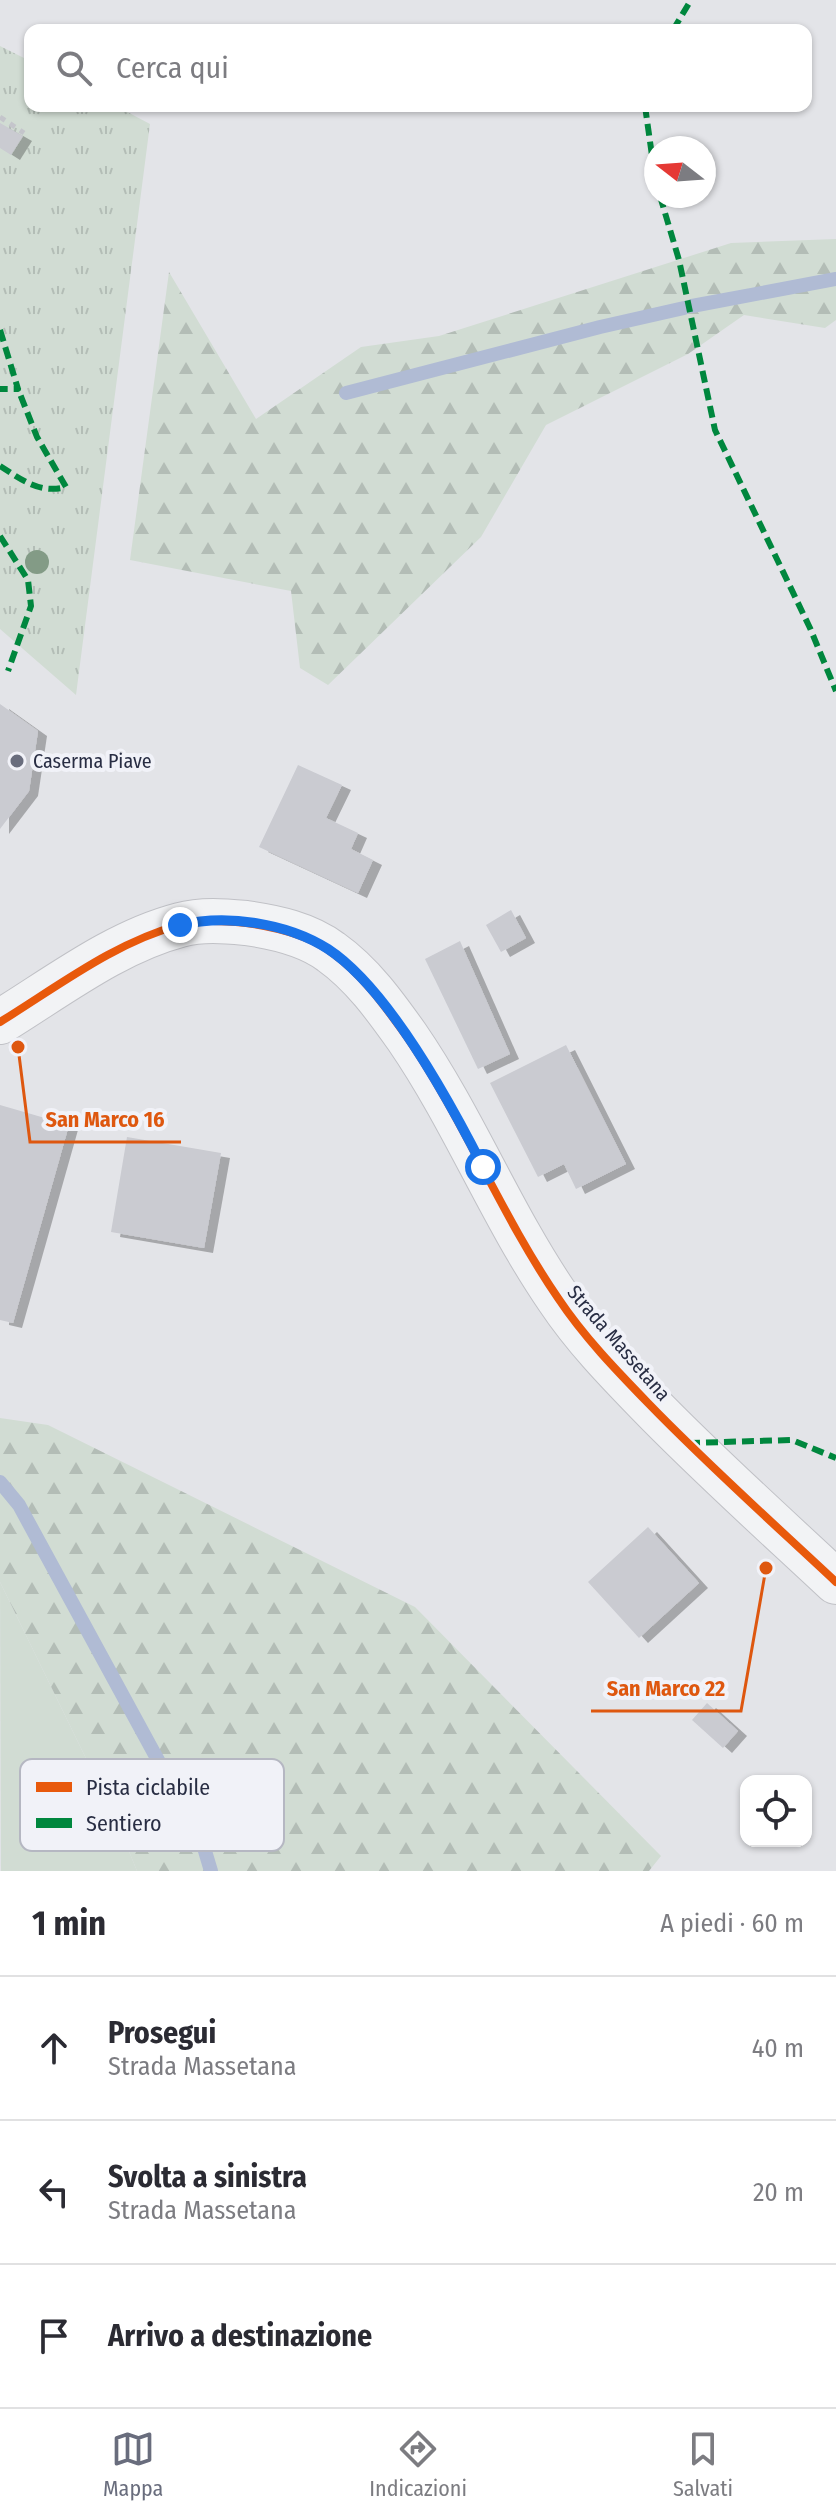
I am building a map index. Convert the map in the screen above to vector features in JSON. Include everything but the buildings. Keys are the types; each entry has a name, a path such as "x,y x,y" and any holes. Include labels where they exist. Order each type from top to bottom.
{"street":[{"name":"Strada Massetana","path":"0,1022 125,948 160,931 196,921 276,928 312,940 330,951 372,991 428,1069 524,1244 572,1319 671,1426 836,1582"}],"path":[{"path":"0,117 24,133"}],"green space":[{"path":"0,46 24,58 24,112 127,112 150,124 76,695 0,629"},
{"path":"836,239 836,320 825,328 744,315 688,354 546,425 481,537 328,685 300,668 291,591 130,560 169,272 256,419 361,347 439,336 731,243"},
{"path":"0,1418 48,1425 415,1607 661,1856 649,1871 137,1871 129,1851 284,1851 284,1759 86,1759 0,1582"},
{"path":"0,1582 86,1759 20,1759 20,1851 129,1851 137,1871 1,1871"}],"waterway":[{"path":"692,306 836,279"},
{"path":"346,393 684,308"},
{"path":"0,1482 19,1505 157,1759"},
{"path":"205,1851 211,1871"}],"marked path":[{"path":"677,24 691,0"},
{"path":"646,112 649,136"},
{"path":"664,208 679,260 715,430 810,628 836,691"},
{"path":"0,330 18,389 0,389"},
{"path":"0,466 39,487 66,487 37,437 18,389"},
{"path":"0,536 28,580 31,606 8,671"},
{"path":"688,1443 792,1440 836,1458"}],"cycle path":[{"path":"0,1022 132,942 188,923 221,921 268,927 301,936 331,952 363,980 407,1037 447,1101 537,1266 579,1326 612,1366 671,1426 836,1582"}],"place":[{"name":"Caserma Piave","path":"17,761"},
{"name":"San Marco 16","path":"18,1047"},
{"name":"San Marco 22","path":"766,1568"}],"route":[{"path":"180,925 196,921 256,924 294,933 330,951 351,969 391,1014 428,1069 483,1167"}]}
